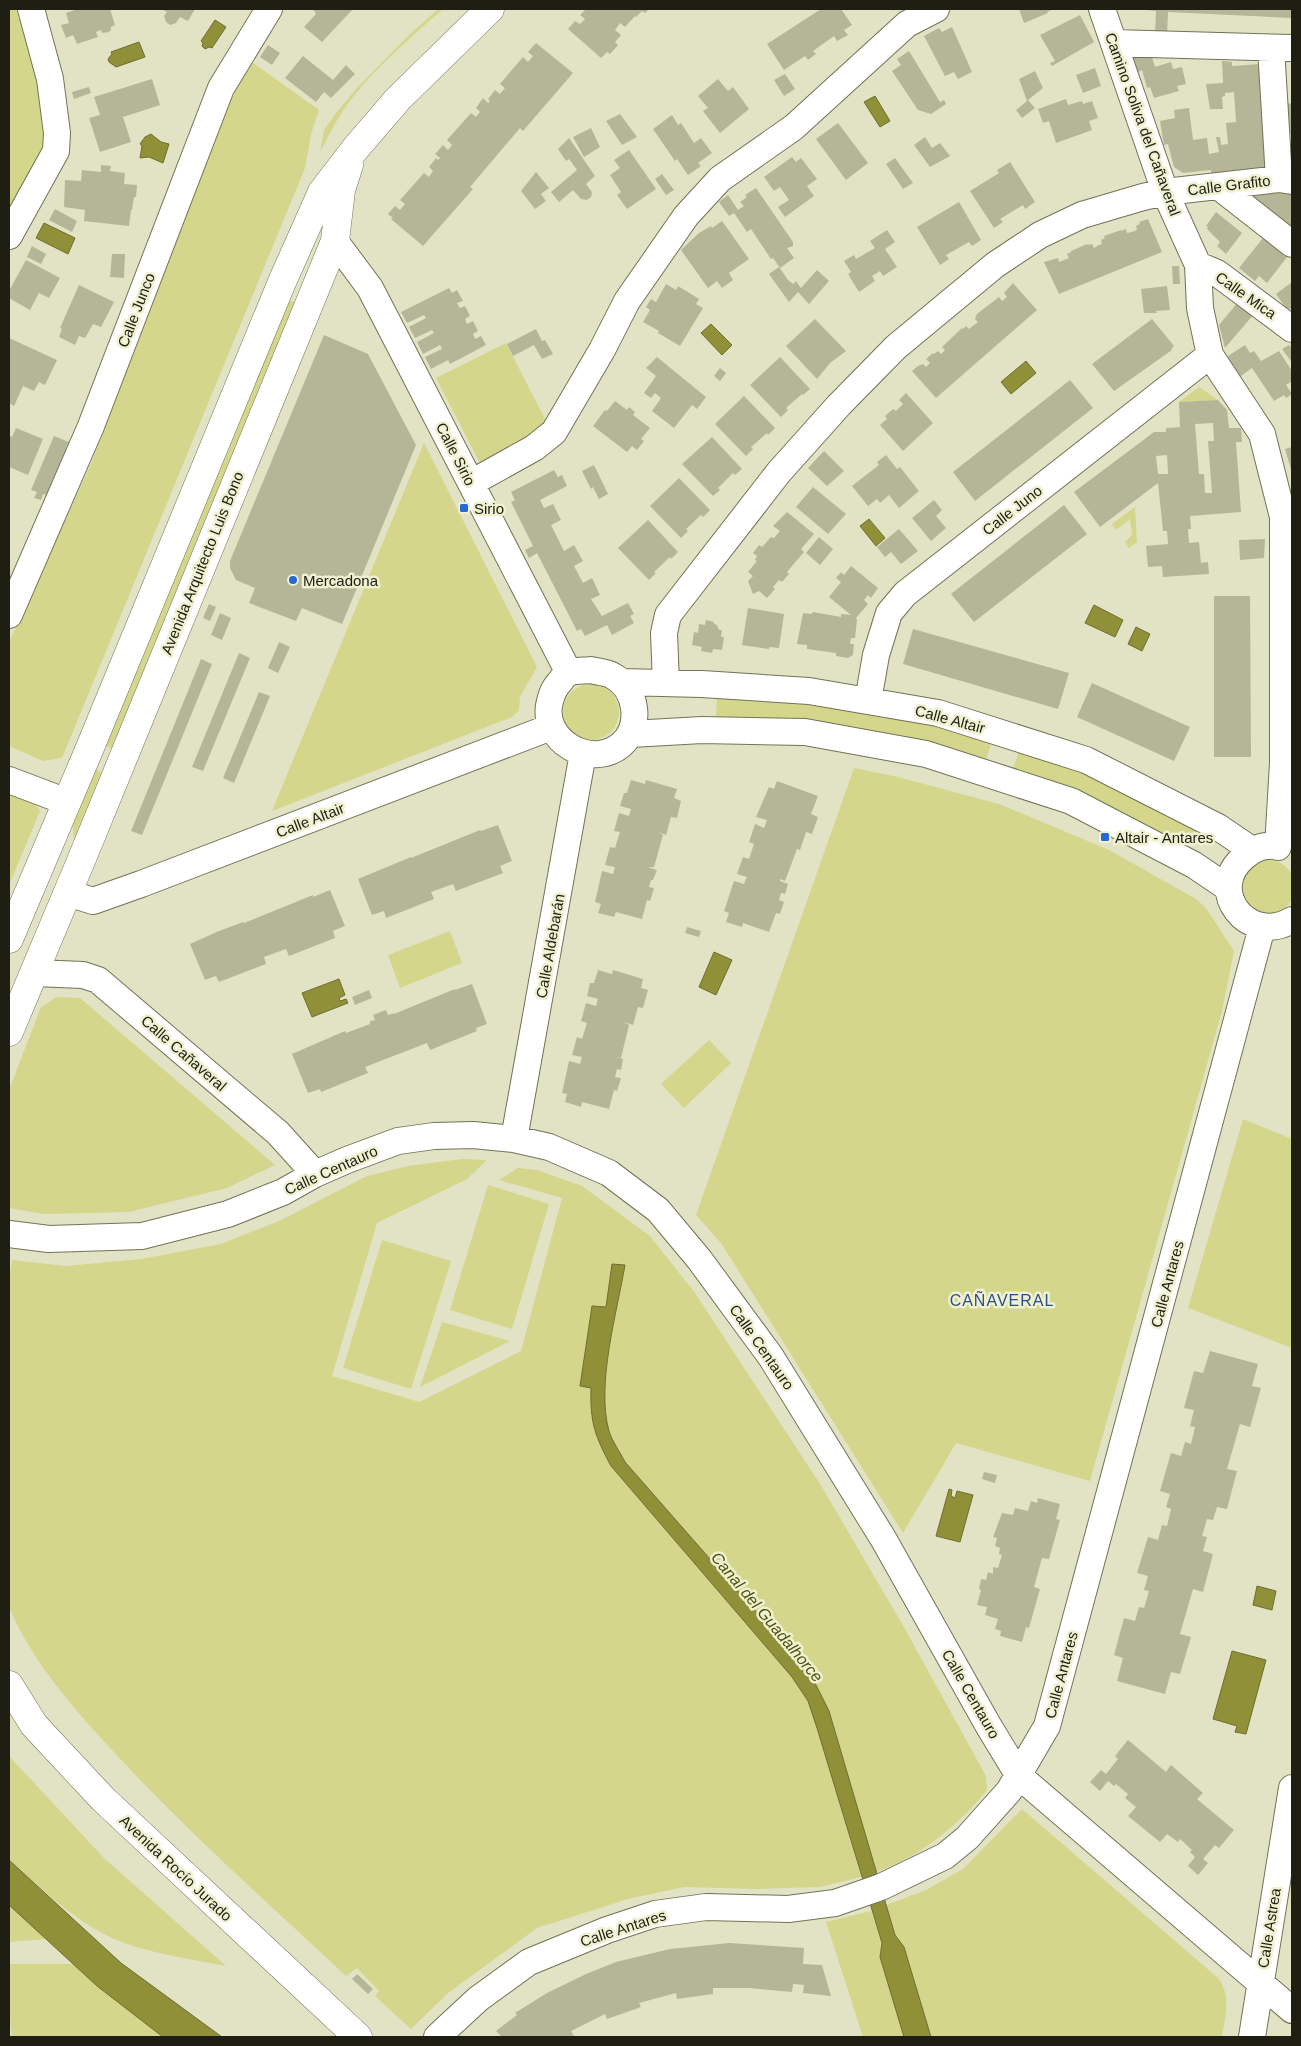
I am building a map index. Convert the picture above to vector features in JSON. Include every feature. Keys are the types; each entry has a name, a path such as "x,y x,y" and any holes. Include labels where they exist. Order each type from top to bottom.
{"main road":[{"name":"Avenida Arquitecto Luis Bono","path":"9,939 282,282 322,192 355,149 398,99 490,9"},
{"name":"Avenida Arquitecto Luis Bono","path":"34,973 335,241 341,190 355,149"},
{"path":"9,1032 34,973"},
{"name":"Avenida Rocío Jurado","path":"9,1685 34,1725 103,1799 358,2037"}],"street":[{"path":"9,236 56,151 57,134 50,79 31,9"},
{"name":"Calle Junco","path":"9,615 91,426 222,88 269,9"},
{"path":"471,483 534,448 554,432 602,350 627,301 686,216 720,179 794,127 906,24 936,9"},
{"name":"Camino Soliva del Cañaveral","path":"1102,9 1165,192 1198,265 1200,308 1210,355 1262,434 1283,517 1289,641 1285,850"},
{"path":"1114,43 1282,48 1286,180"},
{"name":"Calle Grafito","path":"666,683 664,632 668,615 779,472 839,405 896,347 995,265 1040,235 1082,215 1165,192 1286,180"},
{"path":"1218,186 1292,244"},
{"name":"Calle Sirio","path":"335,241 370,288 568,673"},
{"name":"Calle Mica","path":"1198,265 1217,273 1292,329"},
{"name":"Calle Juno","path":"868,701 876,655 889,613 905,594 1210,355"},
{"path":"591,670 612,675 622,682 631,695 635,714 631,734 620,746 604,754 583,753 561,742 551,727 547,710 553,690 568,673 591,670"},
{"name":"Calle Altair","path":"622,682 809,691 938,713 1086,760 1218,827 1252,850"},
{"name":"Calle Altair","path":"68,893 92,901 551,727"},
{"path":"631,734 702,730 806,732 926,754 1071,801 1194,865 1228,888"},
{"name":"Calle Aldebarán","path":"514,1139 583,753"},
{"path":"9,780 67,802"},
{"path":"1285,850 1265,846 1252,850 1234,865 1228,888 1232,906 1245,920 1262,927 1274,928 1292,920"},
{"name":"Calle Antares","path":"437,2037 478,1998 529,1962 607,1930 655,1914 706,1907 788,1909 835,1903 890,1883 945,1856 967,1838 1009,1791 1047,1726 1262,927"},
{"name":"Calle Cañaveral","path":"34,973 83,974 98,980 278,1133 315,1174"},
{"name":"Calle Centauro","path":"9,1234 49,1239 142,1236 228,1214 283,1192 315,1174 347,1160 398,1141 444,1136 473,1135 514,1139 549,1147 609,1173 658,1210 699,1259 771,1357 884,1540 988,1725 1019,1776 1292,2010"},
{"name":"Calle Astrea","path":"1252,2037 1292,1788"}],"green space":[{"path":"9,9 16,9 38,84 44,123 44,142 38,166 9,213"},
{"path":"438,9 443,9 388,58 351,100 335,123 320,152 324,130 336,113 357,88 407,37"},
{"path":"252,62 319,110 311,134 305,168 62,758 43,761 9,746 9,642 91,464 221,123 237,87"},
{"path":"285,299 297,303 113,749 102,744"},
{"path":"506,343 547,423 525,443 481,465 436,378"},
{"path":"1199,387 1218,400 1179,402"},
{"path":"424,443 537,667 520,697 519,710 512,717 272,811"},
{"path":"1135,507 1137,542 1129,548 1125,542 1132,535 1130,519 1116,530 1112,524"},
{"path":"585,684 597,684 611,692 619,706 617,723 611,732 597,740 585,740 575,735 568,728 563,718 563,706 568,696 575,689"},
{"path":"717,697 809,703 902,718 992,740 986,760 716,717"},
{"path":"1020,749 1099,780 1196,830 1185,847 1143,824 1100,804 1013,768"},
{"path":"92,768 103,773 74,842 72,817"},
{"path":"854,768 898,777 999,804 1109,850 1196,899 1206,908 1234,951 1222,1011 1090,1481 956,1443 903,1533 721,1243 696,1215"},
{"path":"9,779 24,786 40,811 10,883 9,882"},
{"path":"1268,860 1278,862 1287,868 1293,877 1295,887 1293,897 1287,906 1278,912 1268,914 1258,912 1249,906 1243,897 1241,887 1243,877 1249,868 1258,862"},
{"path":"450,931 462,963 400,988 388,955"},
{"path":"57,997 80,998 275,1165 227,1188 129,1212 44,1214 9,1208 9,1090 41,1007"},
{"path":"709,1040 731,1063 684,1108 661,1084"},
{"path":"1243,1119 1292,1139 1292,1348 1188,1308"},
{"path":"462,1159 487,1160 467,1179 377,1223 332,1376 419,1402 521,1351 562,1198 499,1180 518,1168 537,1170 582,1186 650,1236 695,1293 822,1487 905,1629 986,1776 987,1790 964,1815 938,1838 908,1858 876,1872 829,1711 815,1683 760,1616 625,1462 610,1435 605,1393 613,1326 625,1266 613,1264 606,1308 592,1306 580,1386 591,1388 591,1415 611,1466 792,1677 808,1701 861,1877 820,1887 756,1889 684,1887 628,1899 537,1928 448,1993 411,2029 375,1996 379,1991 357,1968 346,1976 168,1809 97,1734 68,1700 41,1665 18,1627 9,1607 9,1280 12,1260 66,1266 141,1259 221,1244 279,1221 367,1176 408,1166"},
{"path":"488,1185 549,1204 512,1329 450,1310"},
{"path":"382,1240 451,1261 411,1389 343,1368"},
{"path":"442,1322 510,1341 420,1387"},
{"path":"9,1756 105,1859 226,1966 151,1951 110,1937 69,1912 9,1860"},
{"path":"1022,1809 1218,1978 1225,1992 1226,1999 1226,2014 1222,2037 931,2037 904,1947 895,1935 886,1905 926,1890 963,1869"},
{"path":"9,1905 46,1939 9,1942"},
{"path":"871,1911 882,1943 880,1957 904,2037 863,2037 826,1922"},
{"path":"9,1964 73,1964 97,1986 163,2037 12,2037 9,2009"}],"shaded area":[{"path":"215,20 226,27 212,48 205,49 201,41"},
{"path":"139,42 145,57 116,67 109,62 108,59 112,54 111,52"},
{"path":"875,96 890,121 880,127 864,102"},
{"path":"151,134 161,142 169,144 163,163 149,157 140,158 142,146 140,144 145,137"},
{"path":"44,223 75,238 68,254 36,238"},
{"path":"711,324 732,345 722,355 701,333"},
{"path":"1026,361 1036,373 1011,394 1001,382"},
{"path":"869,519 885,538 876,546 860,526"},
{"path":"1094,605 1123,620 1115,637 1085,623"},
{"path":"1136,627 1150,634 1142,651 1128,644"},
{"path":"714,952 732,960 716,995 699,987"},
{"path":"339,979 345,995 339,998 340,1001 346,999 348,1003 312,1017 302,993"},
{"path":"612,1264 625,1265 606,1371 606,1413 610,1435 625,1462 760,1616 815,1683 829,1711 895,1935 904,1947 931,2037 904,2037 880,1957 882,1943 808,1701 792,1677 611,1466 597,1437 591,1411 591,1388 580,1386 592,1306 606,1307"},
{"path":"949,1489 952,1490 951,1496 955,1498 957,1491 973,1495 960,1542 936,1536"},
{"path":"1257,1586 1276,1591 1272,1610 1253,1605"},
{"path":"1232,1651 1266,1660 1246,1734 1235,1732 1237,1726 1213,1719"},
{"path":"9,1860 121,1963 222,2037 163,2037 97,1986 9,1905"}],"building":[{"path":"78,9 110,9 115,25 111,27 109,32 102,33 101,30 96,32 98,37 77,44 73,35 66,38 61,25 69,23 66,13"},
{"path":"161,9 195,9 188,21 180,17 176,23 170,25 166,22 164,16 167,12"},
{"path":"313,9 353,9 322,42 304,27 316,14"},
{"path":"586,9 649,9 645,13 642,11 635,16 625,27 620,23 615,30 621,35 615,42 618,45 610,54 607,52 601,58 568,29 575,21 580,24 585,19 580,15"},
{"path":"821,9 841,9 852,25 844,30 848,35 837,41 834,36 813,51 816,54 808,60 805,56 784,70 767,44"},
{"path":"1019,9 1054,9 1024,23"},
{"path":"1146,9 1292,9 1292,18 1168,12 1167,36 1155,35 1156,11"},
{"path":"1080,15 1094,42 1052,66 1050,63 1055,61 1040,35"},
{"path":"952,27 972,72 958,79 954,72 945,76 924,36 939,28 942,32"},
{"path":"536,43 573,73 523,131 520,128 470,187 473,189 423,246 391,219 393,218 388,214 395,206 400,210 405,204 400,200 424,173 429,177 433,171 429,167 436,158 438,160 440,158 435,154 443,145 448,150 452,145 447,140 471,113 476,117 480,112 476,108 483,98 488,103 490,101 488,99 495,90 500,94 505,88 500,84 523,57 528,62 533,56 528,52"},
{"path":"268,45 280,53 272,65 260,57"},
{"path":"909,51 940,102 944,100 946,104 931,114 918,110 892,71 901,65 897,59"},
{"path":"303,56 333,80 346,65 355,74 331,98 324,92 316,102 285,78"},
{"path":"1131,56 1152,57 1155,67 1171,62 1173,69 1182,67 1186,84 1177,86 1179,91 1154,98 1150,87 1147,88 1142,70 1137,73"},
{"path":"1222,61 1232,62 1232,66 1260,64 1267,171 1211,174 1211,170 1183,173 1174,167 1168,144 1164,145 1160,121 1175,118 1174,110 1189,108 1193,140 1207,138 1209,154 1219,152 1216,137 1220,137 1221,145 1228,144 1226,123 1236,122 1234,92 1225,93 1225,96 1222,97 1223,109 1210,109 1206,84 1223,83"},
{"path":"1095,68 1101,86 1083,93 1076,75"},
{"path":"1035,71 1043,88 1028,100 1035,108 1022,118 1016,110 1027,101 1019,79"},
{"path":"785,74 795,89 784,96 774,80"},
{"path":"152,79 160,105 123,117 131,142 100,152 89,118 100,115 94,97"},
{"path":"718,79 728,91 733,87 749,109 720,133 703,111 708,108 698,96"},
{"path":"89,87 91,93 74,99 72,92"},
{"path":"1066,99 1068,105 1082,101 1083,104 1092,101 1098,118 1089,121 1092,130 1056,143 1049,121 1043,123 1038,109"},
{"path":"1287,103 1292,104 1292,134 1284,132"},
{"path":"620,114 637,137 622,145 606,121"},
{"path":"672,115 678,125 681,123 694,143 701,138 712,153 698,163 701,166 688,175 677,159 675,161 653,129"},
{"path":"838,123 868,163 846,180 816,139"},
{"path":"591,128 600,147 584,157 573,137"},
{"path":"925,137 932,148 940,143 950,156 930,167 914,145"},
{"path":"569,138 595,176 586,184 592,192 591,197 587,200 581,199 573,190 559,202 551,192 577,170 569,159 566,161 558,149"},
{"path":"629,150 656,189 627,209 617,195 621,192 610,175 620,168 614,160"},
{"path":"792,157 796,162 801,158 817,179 807,186 814,196 785,217 778,207 789,200 780,187 774,191 764,177"},
{"path":"895,158 913,183 903,189 886,164"},
{"path":"1010,162 1035,202 1025,209 1023,205 1000,219 1003,222 994,228 970,191 999,173 997,170"},
{"path":"101,165 111,166 110,171 125,173 124,184 137,185 129,226 84,221 85,210 64,207 65,180 81,181 82,170 101,172"},
{"path":"536,172 549,188 541,194 546,201 535,209 521,191"},
{"path":"662,174 674,190 666,195 655,179"},
{"path":"756,188 793,242 793,246 787,248 794,258 780,268 773,258 771,259 751,229 747,232 734,213 729,216 719,202 728,195 738,210 744,206 740,202 747,197 745,195"},
{"path":"1292,189 1292,236 1237,193"},
{"path":"959,202 981,240 972,246 969,242 946,255 949,259 940,265 917,227"},
{"path":"55,209 77,221 72,232 49,220"},
{"path":"1216,212 1242,233 1226,254 1217,246 1220,242 1206,226"},
{"path":"1148,219 1162,252 1059,294 1044,262 1058,258 1059,262 1069,258 1067,254 1087,244 1092,244 1094,248 1102,244 1101,240 1105,238 1104,236 1126,229 1127,233 1132,232 1137,230 1136,226 1140,224 1139,222"},
{"path":"722,221 749,259 729,273 733,280 722,288 717,281 708,288 681,250 699,233 711,226 712,228"},
{"path":"887,230 895,242 885,249 897,267 883,276 880,271 872,276 875,281 859,292 848,274 851,272 844,261 854,255 856,259 875,248 870,241"},
{"path":"1263,238 1287,257 1267,283 1259,276 1255,281 1239,268"},
{"path":"32,246 46,254 41,264 27,257"},
{"path":"112,254 125,254 124,278 110,277"},
{"path":"26,260 60,278 49,298 39,293 30,310 9,298 9,291"},
{"path":"1172,266 1179,266 1180,284 1173,284"},
{"path":"779,267 788,280 793,284 796,281 801,288 817,270 829,281 809,304 798,292 789,302 769,274"},
{"path":"1292,282 1292,307 1288,311 1276,294"},
{"path":"1013,283 1037,310 936,398 912,371 923,364 926,367 930,363 926,359 938,351 941,354 945,350 942,347 962,328 966,326 969,329 978,322 975,319 977,314 999,297 1002,301 1007,297 1004,293"},
{"path":"666,284 676,290 678,286 699,299 696,304 703,308 680,346 643,322 650,310 646,307 651,299 656,302"},
{"path":"79,285 114,302 101,327 93,324 85,338 79,336 75,345 59,337 62,329 60,328"},
{"path":"1167,286 1170,310 1144,313 1141,289"},
{"path":"449,288 452,293 457,290 463,301 457,303 460,308 465,306 470,316 465,319 467,324 473,321 478,331 473,334 475,339 481,336 486,345 450,364 448,360 431,369 425,357 442,349 440,345 423,354 417,342 434,333 432,330 415,338 409,327 426,318 424,315 407,323 401,312"},
{"path":"1238,302 1254,314 1225,348 1219,325"},
{"path":"815,319 846,351 830,363 817,379 786,346"},
{"path":"1152,319 1174,346 1172,350 1114,391 1092,364"},
{"path":"536,329 542,341 545,340 553,354 542,359 534,345 513,356 507,344"},
{"path":"324,335 368,354 416,445 342,624 302,608 296,621 249,603 255,588 236,580 230,568 230,561"},
{"path":"9,338 57,360 45,385 39,382 34,391 23,386 14,406 9,403"},
{"path":"1245,345 1250,353 1254,351 1261,361 1279,351 1292,371 1292,381 1286,385 1292,394 1286,398 1284,395 1274,401 1252,368 1238,378 1228,356"},
{"path":"1289,345 1292,348 1291,361 1282,349"},
{"path":"657,357 706,397 697,409 692,405 674,428 652,411 661,398 655,393 651,398 644,393 656,376 646,368"},
{"path":"780,357 810,389 786,408 788,410 781,417 750,385"},
{"path":"720,368 726,373 720,381 714,376"},
{"path":"1070,380 1093,408 975,501 953,472"},
{"path":"906,393 933,423 903,451 880,425 887,419 885,416 893,409 896,411 903,404 899,400"},
{"path":"744,396 775,428 751,447 753,449 746,456 715,424"},
{"path":"1218,400 1227,410 1229,428 1241,428 1242,442 1236,442 1241,512 1190,516 1191,529 1188,529 1189,543 1199,542 1201,563 1208,562 1209,574 1163,577 1162,566 1148,567 1146,546 1168,544 1167,531 1163,531 1158,483 1100,527 1074,492 1154,432 1166,432 1166,428 1180,427 1179,402","holes":["1213,423 1214,441 1208,441 1212,493 1205,493 1204,474 1199,474 1195,424","1167,455 1168,474 1158,474 1156,456"]},
{"path":"615,401 627,410 629,407 635,412 633,415 650,428 641,439 644,441 637,450 632,446 627,452 593,426 605,410 607,411"},
{"path":"16,428 43,439 28,475 9,467 9,435 12,437"},
{"path":"54,436 69,442 46,495 43,494 41,500 34,498 37,492 31,490"},
{"path":"712,437 742,469 735,475 733,473 713,496 682,464"},
{"path":"1292,447 1292,473 1285,449"},
{"path":"824,451 844,471 827,486 808,468"},
{"path":"886,455 897,469 900,467 919,491 899,508 889,495 880,503 877,499 868,506 852,486 879,465 877,462"},
{"path":"594,465 608,494 599,499 593,487 591,489 582,471"},
{"path":"554,470 558,477 562,475 567,486 540,500 544,508 553,504 561,520 551,525 564,551 574,545 583,561 574,566 583,583 592,578 600,595 591,599 602,616 628,603 634,614 630,616 634,623 612,635 607,625 585,636 581,629 577,631 537,553 529,558 525,550 533,546 511,502 515,500 511,492"},
{"path":"679,478 710,510 703,517 701,515 686,529 688,531 681,538 650,506"},
{"path":"813,487 846,514 828,534 796,507"},
{"path":"934,500 942,510 936,516 946,528 931,541 912,518"},
{"path":"1064,505 1087,534 974,622 951,594"},
{"path":"787,512 814,534 801,549 804,552 787,572 789,574 782,582 779,580 773,587 775,589 767,598 759,591 753,594 748,581 753,576 748,572 757,561 755,560 757,556 753,553 759,545 762,547 780,531 773,526"},
{"path":"648,520 678,552 654,572 656,573 649,580 618,548"},
{"path":"899,529 918,551 901,564 891,552 885,557 877,547"},
{"path":"819,537 833,549 820,565 806,553"},
{"path":"1265,539 1264,558 1240,560 1239,540"},
{"path":"851,566 878,588 871,598 868,595 864,600 868,604 856,618 855,638 851,638 850,644 854,644 853,655 848,658 836,656 836,653 807,649 807,645 797,644 803,613 812,614 813,612 841,617 841,614 851,615 829,597 841,582 836,578 841,572 844,575"},
{"path":"1214,596 1250,596 1251,757 1214,757"},
{"path":"209,604 216,607 210,621 203,618"},
{"path":"748,608 784,614 779,648 769,647 769,649 742,645"},
{"path":"220,613 231,618 222,640 211,635"},
{"path":"706,620 714,622 719,630 722,630 721,637 724,637 722,650 713,649 712,653 701,651 702,647 692,645 694,632 698,633 699,624 705,625"},
{"path":"913,629 1069,673 1058,709 903,664"},
{"path":"279,642 290,647 278,673 268,668"},
{"path":"239,653 250,658 203,771 192,767"},
{"path":"201,659 212,664 142,835 131,831"},
{"path":"1092,683 1190,727 1174,761 1077,717"},
{"path":"259,692 270,696 234,783 223,778"},
{"path":"631,780 645,784 646,780 677,789 674,798 681,801 677,818 671,817 666,835 658,832 663,835 654,867 648,867 657,870 649,887 654,888 650,901 647,900 642,919 616,912 614,917 598,913 601,904 595,902 602,871 613,874 615,867 605,865 610,847 615,848 620,832 614,831 619,813 629,816 631,809 620,806"},
{"path":"777,781 818,796 811,814 818,817 812,834 806,832 800,850 797,849 785,881 780,879 780,881 788,884 785,894 781,893 779,900 784,902 780,914 776,913 769,932 743,923 742,927 726,922 729,913 724,911 734,881 744,884 747,877 737,874 743,857 749,859 754,844 749,842 755,824 764,828 767,820 756,817 769,787 774,789"},
{"path":"498,825 512,861 500,866 503,873 456,891 453,884 431,892 434,899 386,918 384,911 372,915 358,879 480,830"},
{"path":"330,890 345,926 333,931 335,938 289,956 286,949 264,957 266,964 219,982 216,976 205,980 190,944 219,931"},
{"path":"687,927 701,931 699,937 685,933"},
{"path":"598,970 612,974 613,970 643,979 641,988 648,990 643,1008 638,1007 633,1025 624,1022 629,1025 621,1058 615,1057 623,1059 621,1070 617,1069 615,1077 621,1078 617,1091 614,1090 609,1109 582,1102 581,1107 565,1102 567,1094 562,1093 569,1061 580,1064 582,1057 572,1055 577,1037 582,1039 587,1023 581,1021 586,1003 596,1006 598,999 587,996 590,983 594,983"},
{"path":"472,984 487,1024 476,1028 477,1031 430,1050 427,1043 365,1067 368,1073 321,1092 320,1089 308,1093 292,1054 345,1031 346,1033 370,1024 370,1021 375,1020 373,1015 386,1010 388,1015 394,1014"},
{"path":"369,990 372,998 355,1005 352,997"},
{"path":"1210,1351 1258,1364 1252,1386 1261,1388 1250,1427 1240,1424 1227,1469 1237,1471 1227,1509 1217,1507 1213,1520 1207,1519 1202,1536 1207,1537 1203,1551 1213,1554 1203,1592 1193,1589 1180,1634 1191,1637 1180,1674 1171,1672 1165,1694 1117,1681 1123,1658 1114,1655 1124,1618 1135,1621 1139,1607 1144,1608 1149,1591 1144,1590 1148,1576 1137,1573 1148,1537 1158,1540 1162,1525 1167,1526 1171,1509 1166,1507 1170,1494 1160,1491 1171,1453 1181,1456 1185,1442 1191,1444 1195,1427 1190,1426 1194,1410 1184,1408 1194,1371 1203,1373"},
{"path":"984,1472 997,1475 995,1483 982,1479"},
{"path":"1038,1498 1060,1504 1056,1519 1060,1520 1049,1559 1042,1558 1034,1587 1040,1589 1029,1628 1026,1627 1022,1642 1000,1636 1001,1631 995,1629 998,1619 985,1615 987,1607 977,1605 981,1590 979,1589 981,1579 986,1580 988,1572 993,1574 993,1567 998,1568 1002,1555 999,1554 1000,1548 995,1546 997,1538 993,1537 1002,1513 1013,1515 1015,1508 1028,1511 1031,1501 1037,1503"},
{"path":"1128,1740 1166,1772 1171,1765 1203,1793 1197,1799 1234,1830 1219,1848 1215,1845 1203,1859 1208,1863 1198,1875 1188,1866 1195,1857 1190,1852 1192,1850 1180,1839 1178,1842 1167,1834 1160,1842 1128,1816 1136,1807 1125,1798 1128,1794 1116,1784 1114,1786 1108,1781 1100,1791 1090,1782 1101,1770 1106,1774 1118,1759 1115,1756"},
{"path":"729,1943 804,1948 803,1964 822,1965 831,1996 803,1993 804,1985 793,1984 792,1992 749,1988 713,1988 713,1994 677,1999 676,1993 639,2003 641,2007 607,2019 605,2014 571,2031 574,2036 571,2037 502,2037 496,2031 517,2015 515,2013 547,1993 616,1962 670,1949"},
{"path":"357,1974 373,1989 368,1994 352,1979"}],"place":[{"name":"Sirio","path":"464,508"},
{"name":"Mercadona","path":"293,580"},
{"name":"Altair - Antares","path":"1105,837"}],"district":[{"name":"CAÑAVERAL","path":"1002,1300"}],"water label":[{"name":"Canal del Guadalhorce","path":"767,1617"}]}
